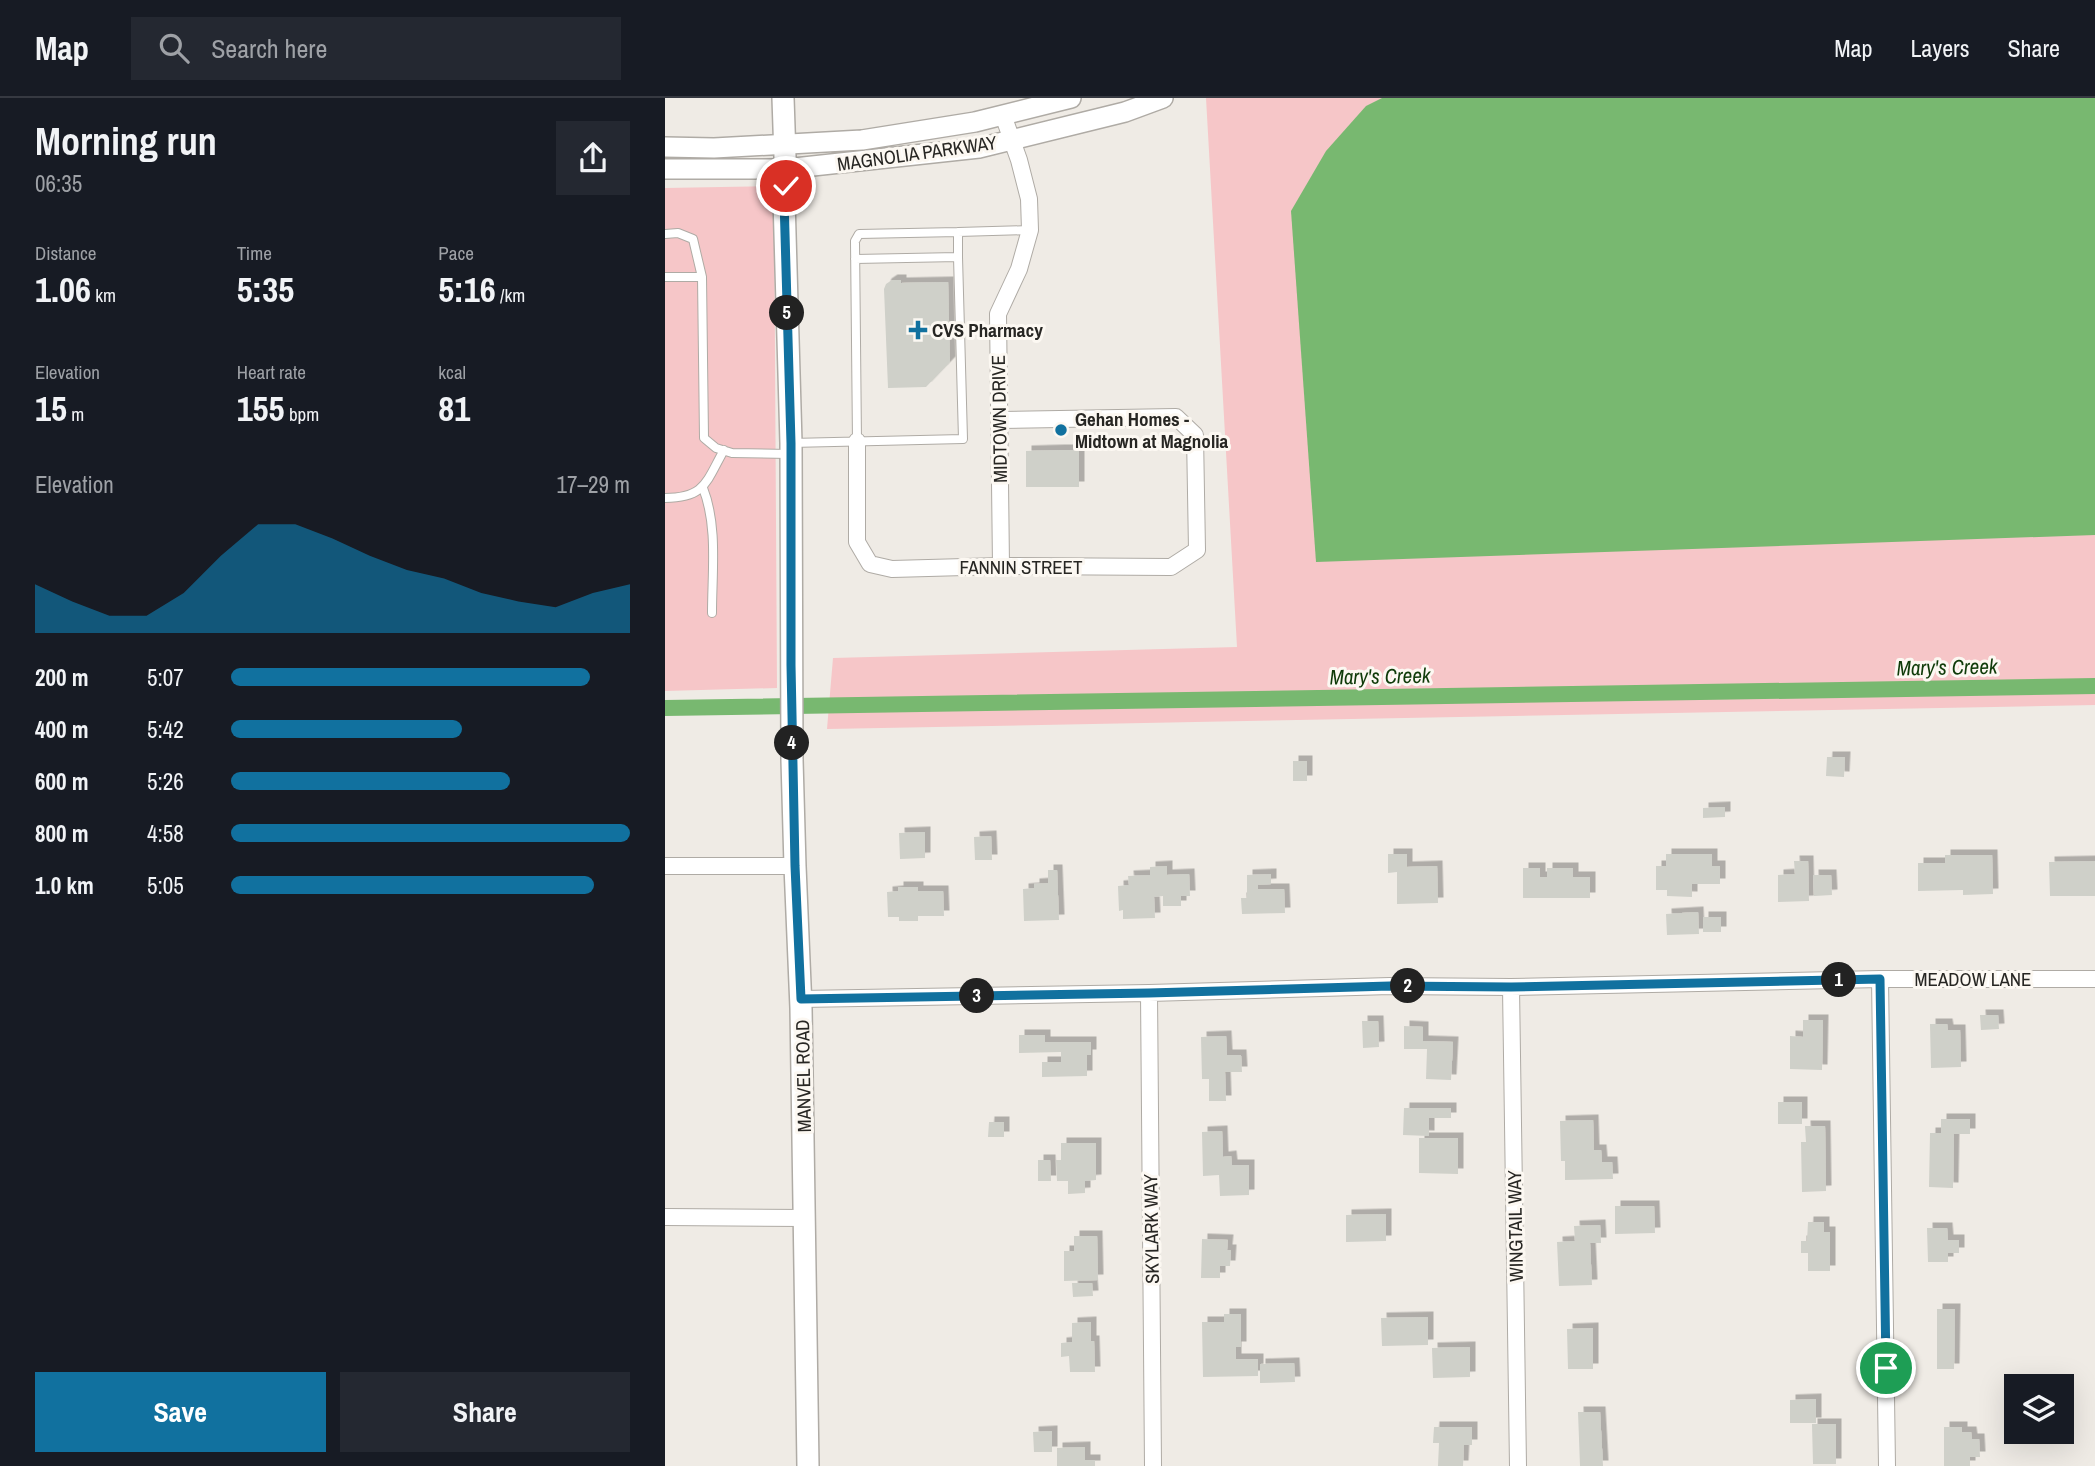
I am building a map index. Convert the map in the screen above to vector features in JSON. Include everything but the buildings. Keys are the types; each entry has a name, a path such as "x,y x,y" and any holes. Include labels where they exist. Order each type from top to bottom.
{"main road":[{"name":"MANVEL ROAD","path":"783,98 791,448 791,665 801,999 808,1466"}],"street":[{"name":"MAGNOLIA PARKWAY","path":"665,147 714,148 870,139 975,122 1071,98"},
{"name":"MAGNOLIA PARKWAY","path":"665,170 785,169 979,148 1125,112 1163,98"},
{"name":"MIDTOWN DRIVE","path":"1001,566 998,314 1019,269 1030,230 1029,199 1003,115"},
{"name":"FANNIN STREET","path":"857,441 857,542 870,564 892,569 1001,566 1171,567 1197,550 1195,435 1176,417 1000,420"},
{"path":"665,866 795,866"},
{"path":"1880,979 1887,1466"},
{"name":"MEADOW LANE","path":"801,999 1390,986 1511,987 1880,979 2095,979"},
{"name":"WINGTAIL WAY","path":"1511,987 1518,1466"},
{"name":"SKYLARK WAY","path":"1149,993 1153,1466"},
{"path":"665,1217 805,1218"}],"lane":[{"path":"857,441 855,242 859,234 1030,230"},
{"path":"665,234 678,233 693,239 702,277 703,438 716,448 731,453 857,441 963,439 958,232"},
{"path":"855,259 958,257"},
{"path":"665,277 702,277"},
{"path":"665,498 691,495 703,488 724,450"},
{"path":"703,488 712,522 712,613"}],"shaded area":[{"path":"1206,98 2095,98 2095,705 827,729 833,658 1237,647"},
{"path":"1382,98 2095,98 2095,535 1316,562 1291,211 1326,151 1366,106"},
{"path":"774,186 777,688 665,691 665,188"}],"waterway":[{"name":"Mary's Creek","path":"665,708 2095,686"}],"place":[{"name":"CVS Pharmacy","path":"918,330"},
{"name":"Gehan Homes - Midtown at Magnolia","path":"1061,430"}],"route":[{"path":"786,186 784,199 791,443 791,665 801,999 1880,979 1886,1368"}]}
